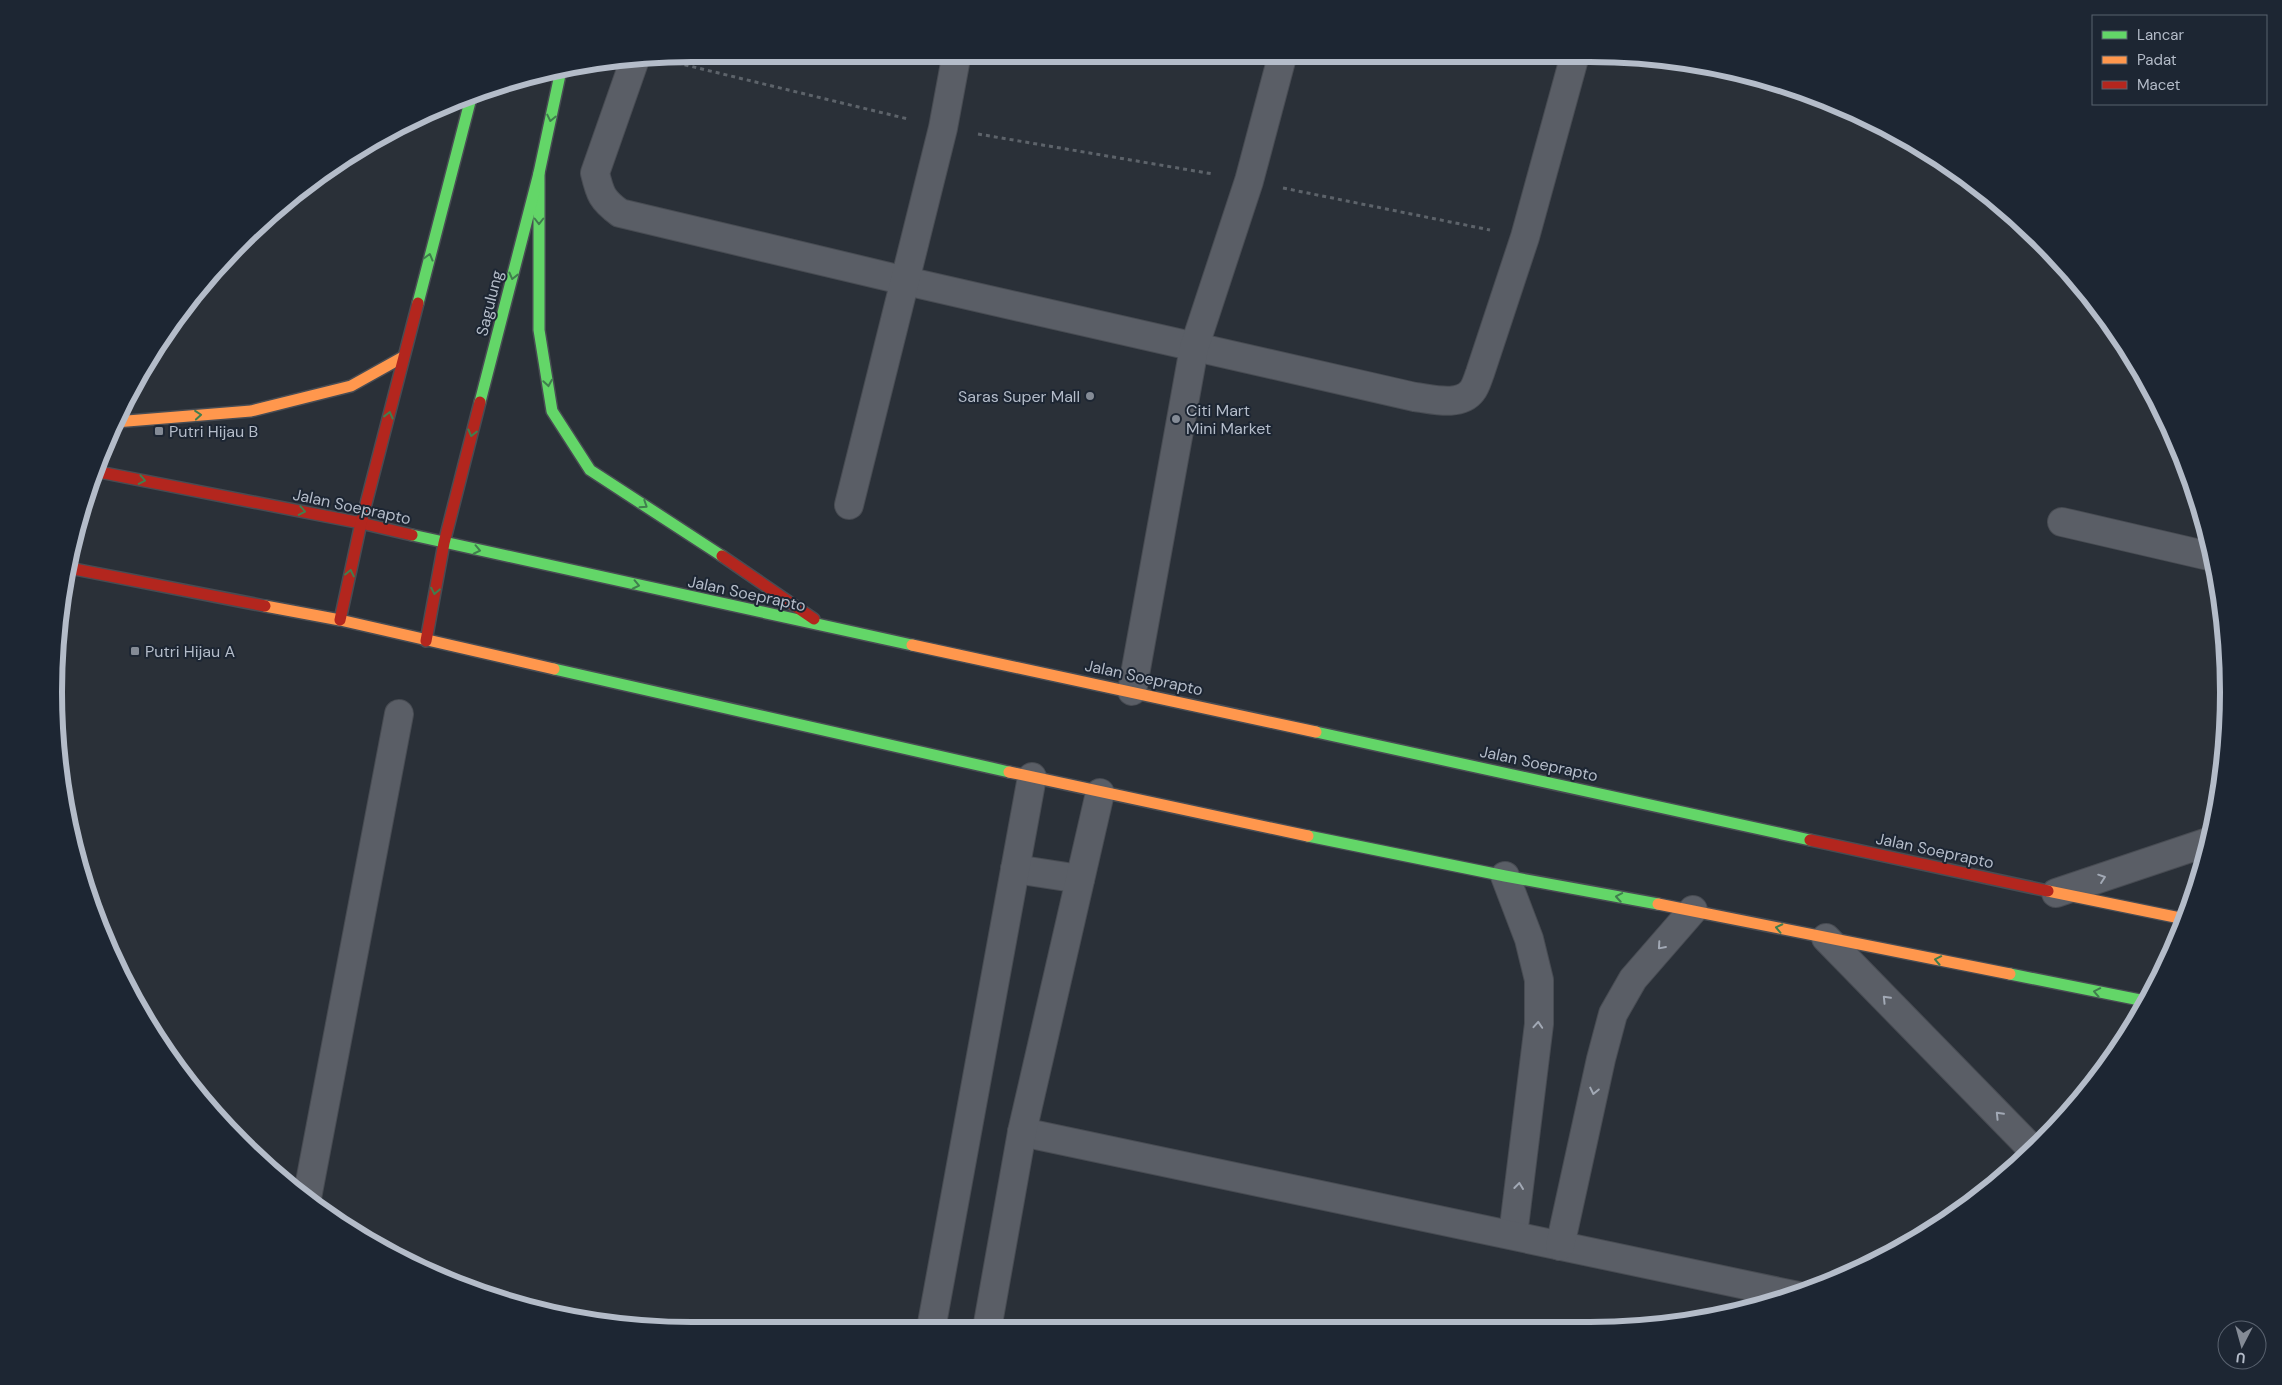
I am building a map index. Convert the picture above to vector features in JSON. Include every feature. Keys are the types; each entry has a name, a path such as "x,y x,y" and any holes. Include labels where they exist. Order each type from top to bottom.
{"main road":[{"name":"Sagulung","path":"426,641 444,543 539,173 560,77"},
{"path":"340,620 361,523 470,103"},
{"path":"539,173 539,330 552,411 590,470 714,550 825,626"},
{"path":"124,421 250,411 351,386 404,357"},
{"name":"Jalan Soeprapto","path":"102,473 361,523 444,543 825,626 1132,691 2056,893 2178,918"},
{"path":"75,569 340,620 1100,793 1505,876 1693,910 2139,1000"}],"street":[{"path":"849,505 943,128 955,62"},
{"path":"1132,691 1194,348 1249,181 1280,62"},
{"path":"634,66 595,172 599,190 605,202 620,213 1194,348 1415,397 1448,400 1462,399 1472,392 1480,373 1525,237 1574,62"},
{"path":"2062,522 2204,555"},
{"path":"308,1191 399,714"},
{"path":"932,1322 1032,777"},
{"path":"988,1322 1022,1132 1100,793"},
{"path":"2056,893 2201,845"},
{"path":"1015,869 1080,879"},
{"path":"1505,876 1529,939 1539,980 1539,1024 1513,1235"},
{"path":"1560,1246 1601,1059 1613,1014 1633,979 1693,910"},
{"path":"1826,938 2028,1145"},
{"path":"1022,1132 1781,1292"}],"path":[{"path":"678,63 943,128 1249,181 1525,237"}],"traffic: fast":[{"path":"480,402 539,173 559,77"},
{"path":"418,303 470,103"},
{"path":"539,173 539,330 552,411 590,470 722,556"},
{"path":"412,535 912,645"},
{"path":"554,669 1009,772"},
{"path":"1316,732 1810,840"},
{"path":"1308,836 1505,876 1658,904"},
{"path":"2010,974 2139,1000"}],"traffic: slow":[{"path":"124,421 251,411 351,386 403,357"},
{"path":"265,606 340,620 554,669"},
{"path":"912,645 1316,732"},
{"path":"1009,772 1308,836"},
{"path":"2048,891 2178,918"},
{"path":"1658,904 2010,974"}],"traffic: jam":[{"path":"340,620 361,523 418,303"},
{"path":"426,641 444,543 480,402"},
{"path":"102,473 361,523 412,535"},
{"path":"722,556 814,619"},
{"path":"75,569 265,606"},
{"path":"1810,840 2048,891"}],"place":[{"name":"Saras Super Mall","path":"1090,396"},
{"name":"Citi Mart Mini Market","path":"1176,419"},
{"name":"Putri Hijau B","path":"159,431"},
{"name":"Putri Hijau A","path":"135,651"}]}
